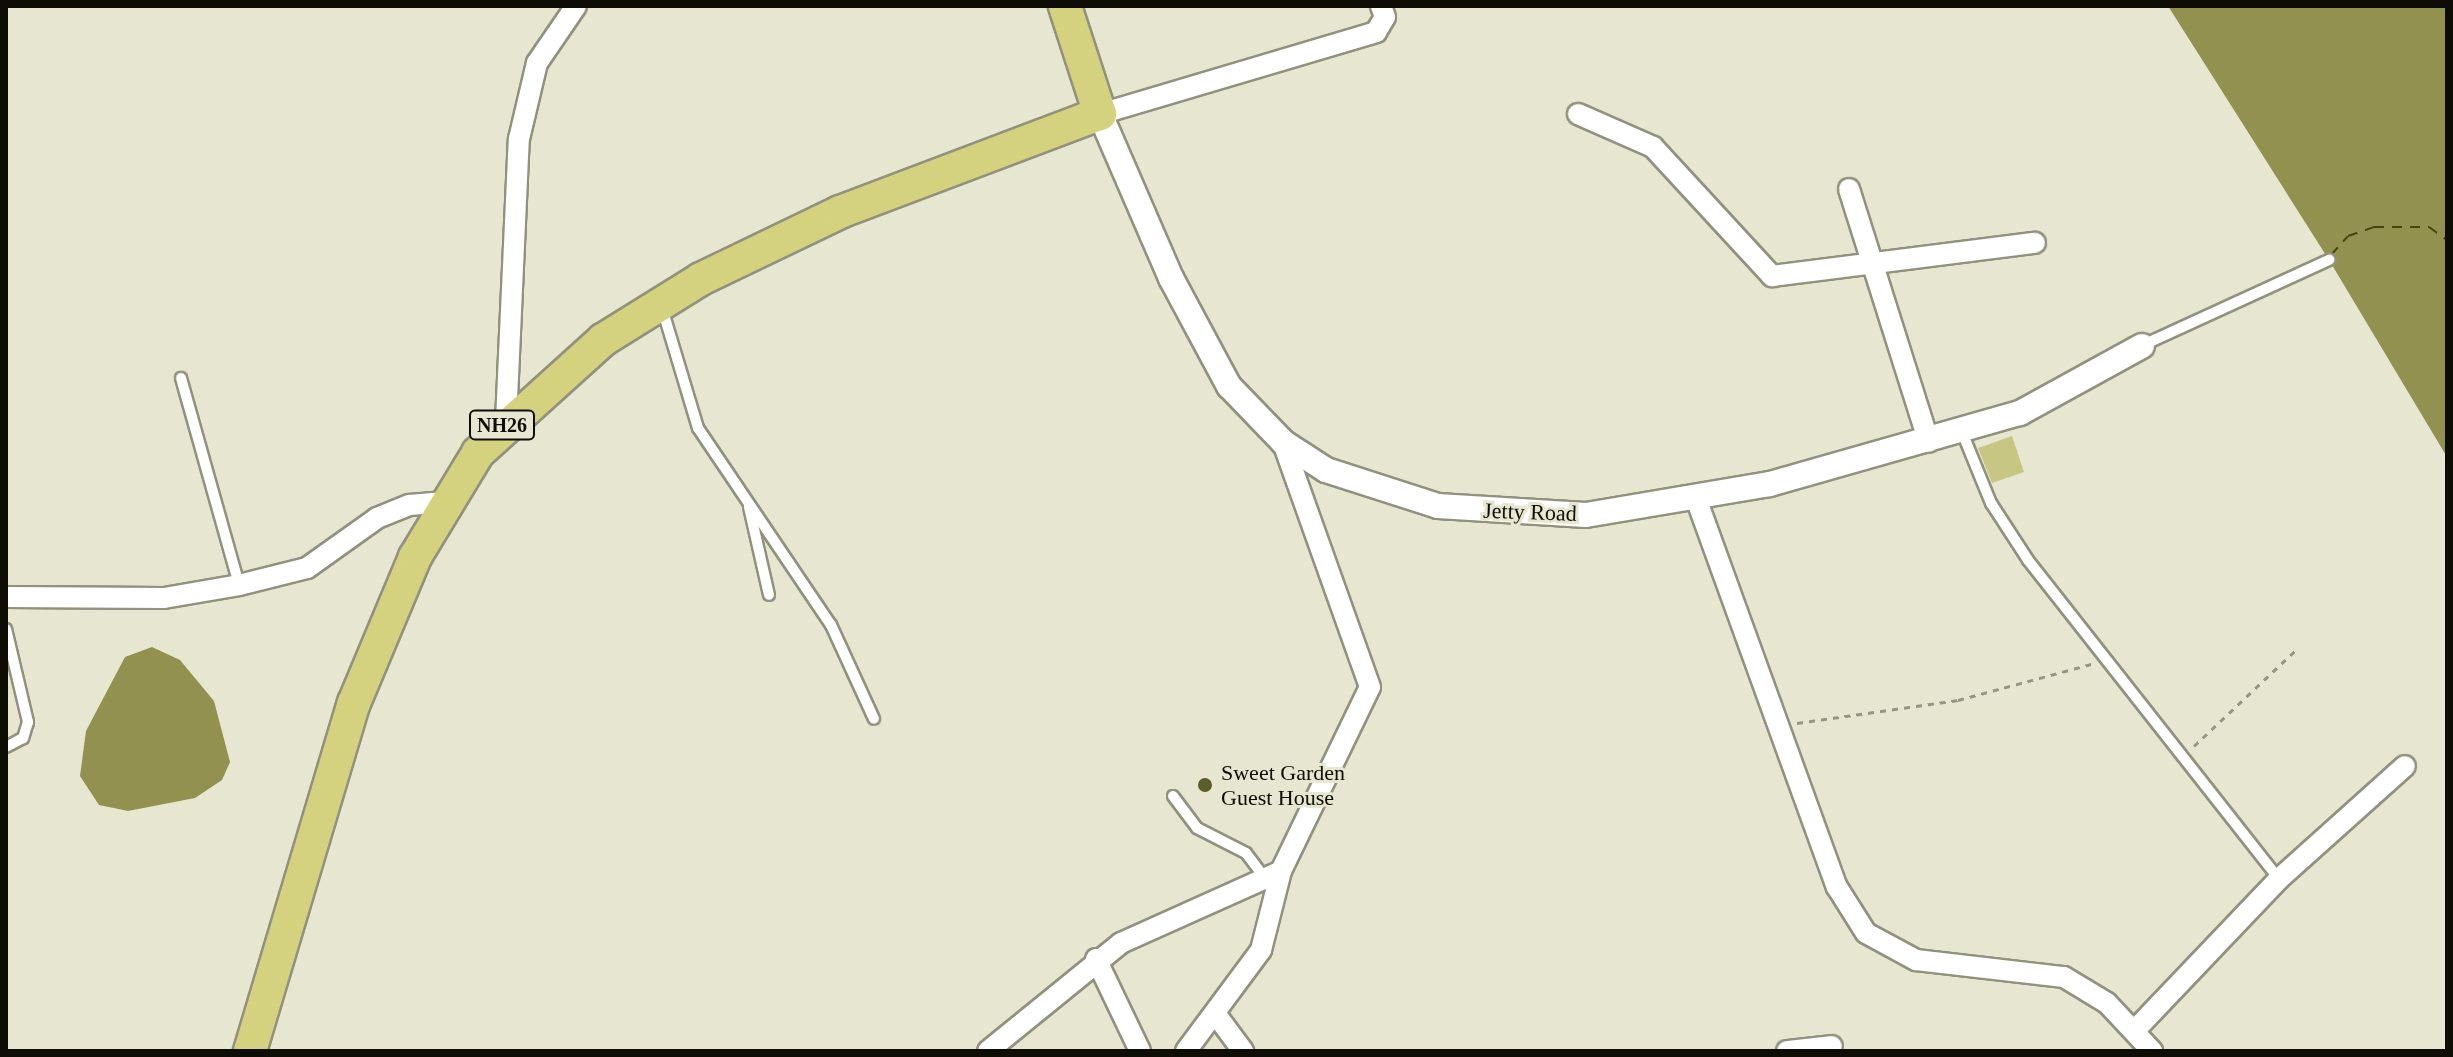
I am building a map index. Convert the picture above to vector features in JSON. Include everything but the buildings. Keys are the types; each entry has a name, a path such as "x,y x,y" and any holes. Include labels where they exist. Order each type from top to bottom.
{"highway":[{"path":"1065,6 1100,114"},
{"name":"NH26","path":"250,1051 354,703 444,502 506,421 660,302 840,212 1100,114"}],"street":[{"path":"506,421 522,124 537,63 576,6"},
{"path":"1100,114 1376,32 1385,17 1381,6"},
{"name":"Jetty Road","path":"1100,114 1203,345 1229,386 1283,442 1379,492 1550,516 1697,501 1962,432 2073,389 2142,346"},
{"path":"1578,114 1653,147 1761,272 1782,277 1869,262 2035,243"},
{"path":"1849,189 1869,262 1929,442"},
{"path":"1186,1051 1217,1016 1261,950 1273,874 1370,687 1283,442"},
{"path":"1697,501 1837,887 1883,948 1916,960 2064,977 2137,1028 2152,1051"},
{"path":"6,597 164,598 239,585 307,568 410,505 444,502"},
{"path":"2137,1028 2279,879 2405,766"},
{"path":"988,1051 1096,959 1273,874"},
{"path":"1096,959 1140,1051"},
{"path":"1217,1016 1243,1051"},
{"path":"1787,1051 1832,1046"}],"lane":[{"path":"2142,346 2329,260"},
{"path":"660,302 698,428 831,625 874,719"},
{"path":"181,378 239,585"},
{"path":"1962,432 1991,503 2028,560 2109,657 2279,879"},
{"path":"748,501 769,595"},
{"path":"6,747 23,738 28,722 7,627"},
{"path":"1173,796 1197,828 1246,853 1273,874"}],"path":[{"path":"2185,754 2296,650"},
{"path":"1778,726 1958,700 2109,657"}],"shaded area":[{"path":"2168,6 2447,6 2447,457 2329,260"},
{"path":"152,647 180,660 214,701 230,762 222,780 195,798 128,811 99,805 80,776 86,731 125,657"}],"ferry route":[{"path":"2331,255 2348,236 2374,227 2429,227 2447,240"}],"place":[{"name":"Sweet Garden Guest House","path":"1205,785"}]}
